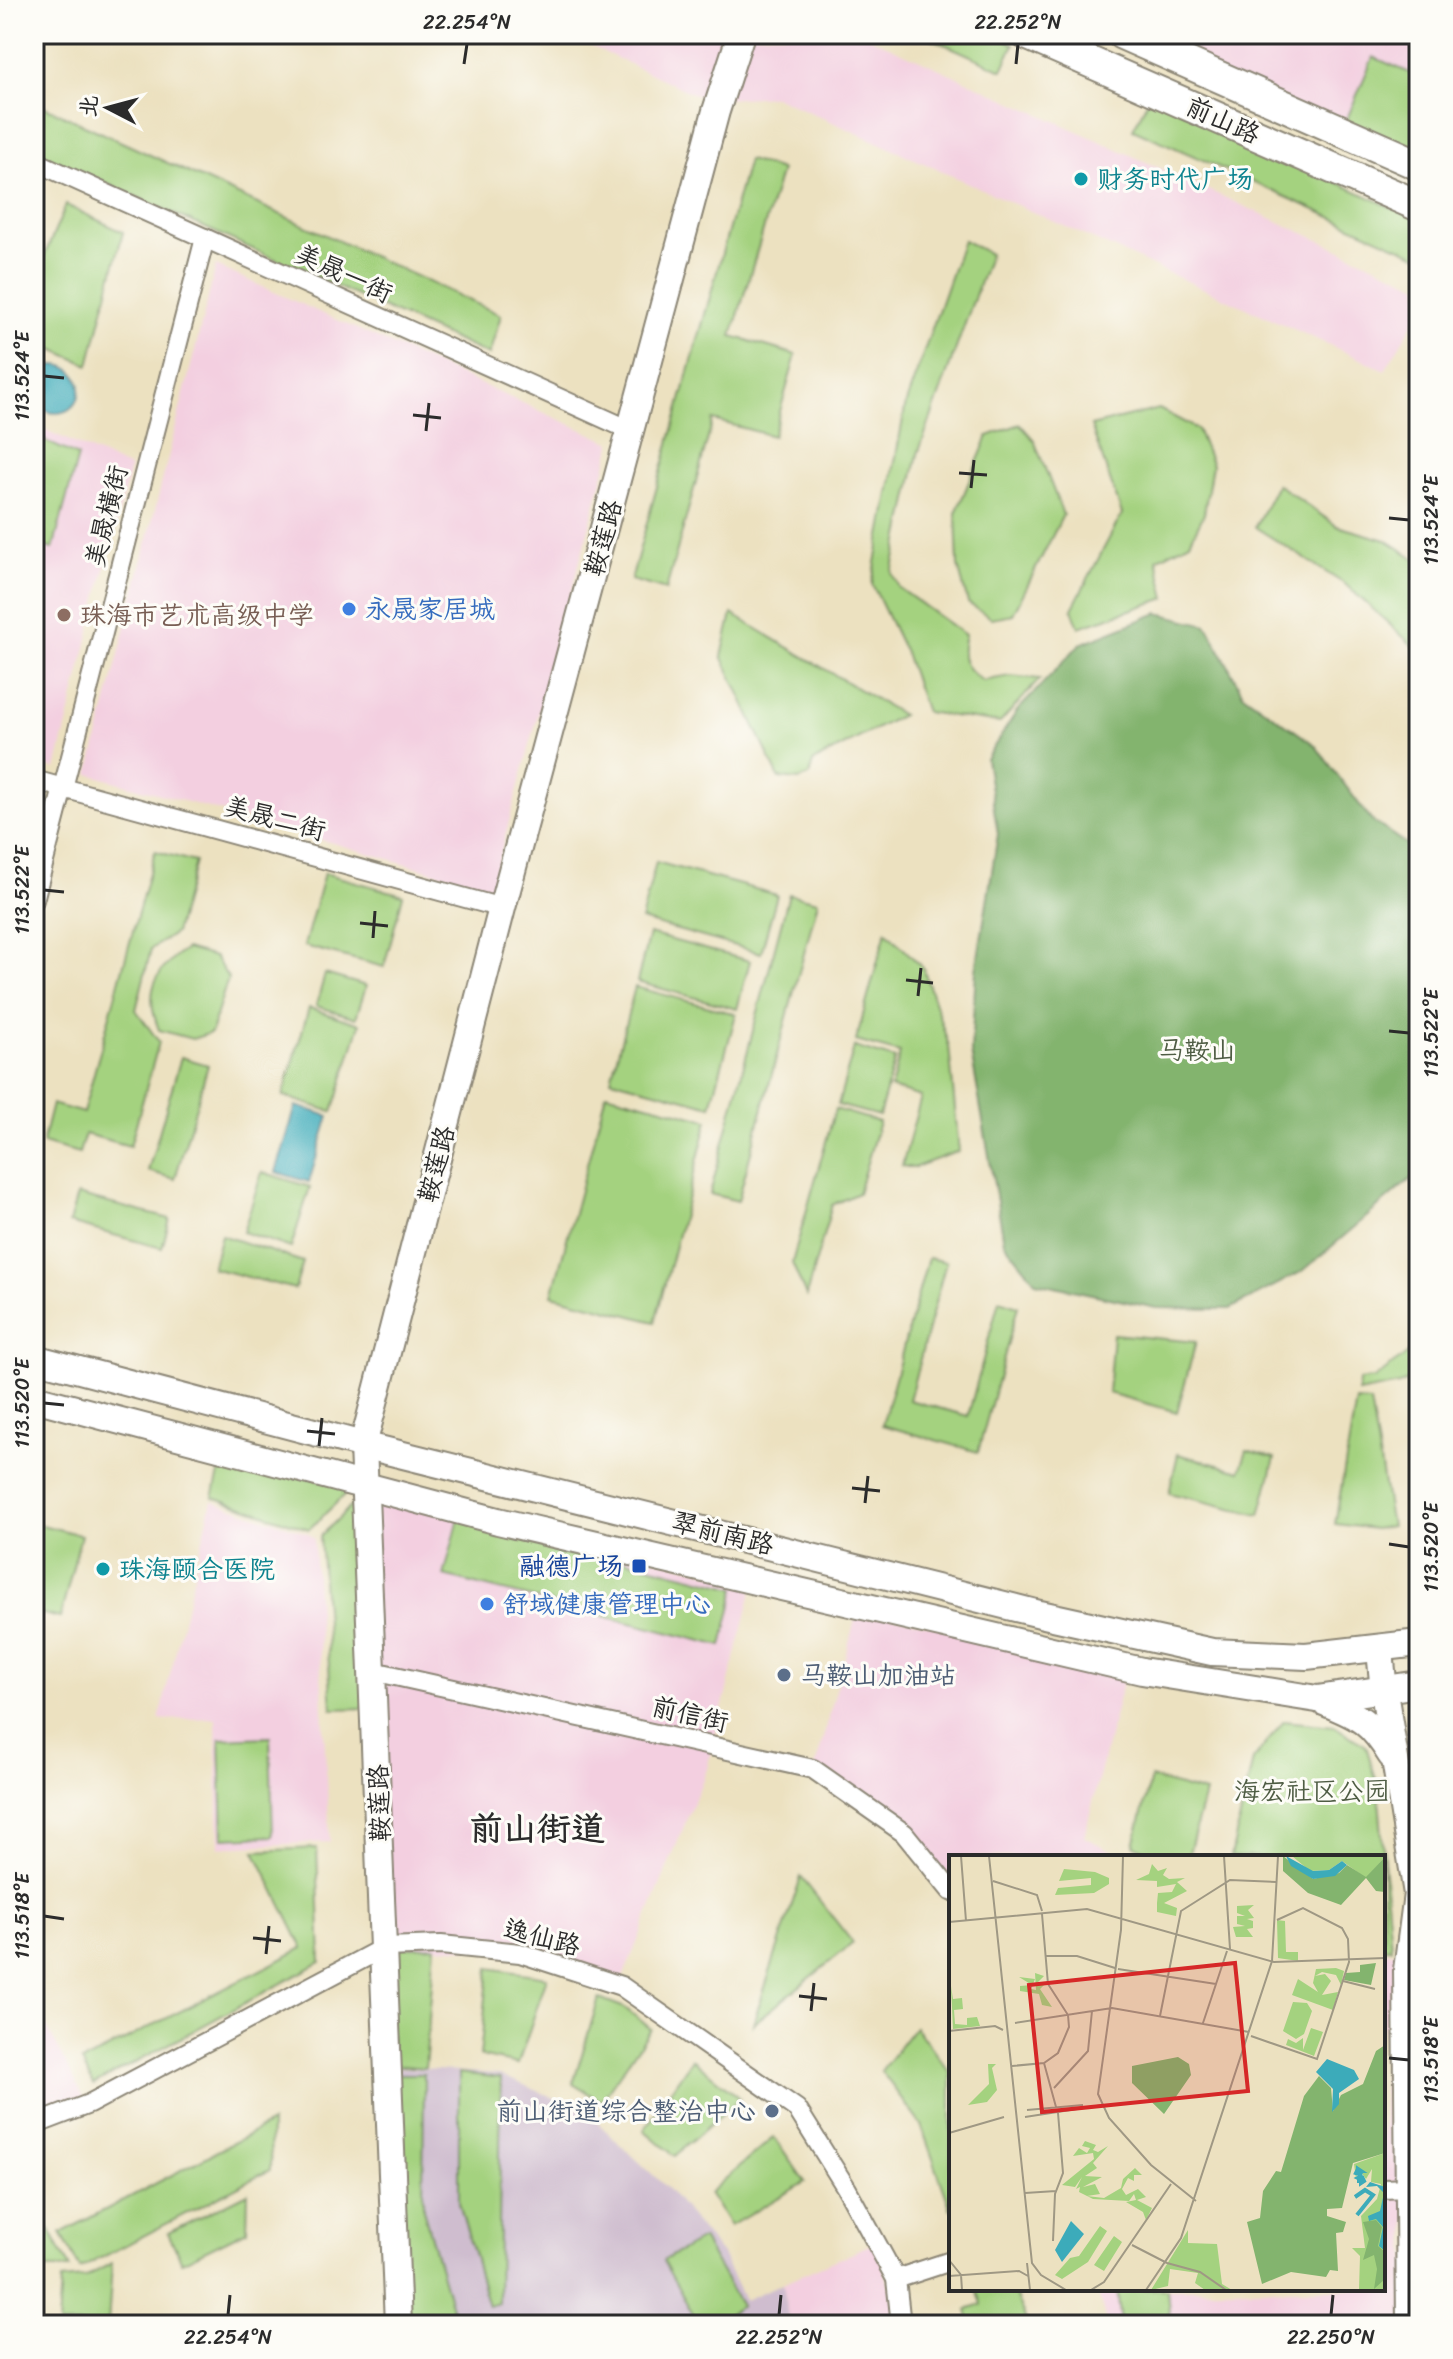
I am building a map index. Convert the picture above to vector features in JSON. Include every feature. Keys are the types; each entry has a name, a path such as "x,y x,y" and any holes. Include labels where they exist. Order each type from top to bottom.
{"main road":[{"name":"鞍莲路","path":"398,2325 363,1445 502,908 716,111 741,34"},
{"name":"前山路","path":"1026,34 1419,206"},
{"name":"前山路","path":"1122,34 1419,165"},
{"name":"翠前南路","path":"34,1358 363,1445 1040,1614 1212,1652 1306,1656 1380,1650 1419,1643"},
{"name":"翠前南路","path":"34,1398 498,1521 868,1610 1142,1671 1317,1699 1384,1692 1419,1684"},
{"path":"1380,1650 1384,1692 1399,1769 1411,1801 1418,1900 1407,1970 1395,2188 1410,2325"},
{"path":"1317,1699 1359,1715 1378,1735 1399,1769"}],"street":[{"name":"美晟一街","path":"34,161 632,431"},
{"name":"美晟橫街","path":"34,900 205,238"},
{"name":"美晟二街","path":"34,780 502,908"},
{"name":"前信街","path":"373,1671 813,1769 904,1833 949,1889"},
{"name":"逸仙路","path":"34,2125 89,2104 385,1947 441,1945 520,1953 621,1986 797,2109 847,2189 896,2279 901,2325"},
{"path":"896,2279 949,2262"}],"shaded area":[{"name":"财务时代广场","path":"565,34 862,34 1419,285 1419,313 1385,370 774,96 707,100"},
{"path":"1123,34 1419,34 1419,164"},
{"name":"永晟家居城","path":"216,266 612,443 491,888 89,774"},
{"name":"珠海市艺术高级中学","path":"34,425 130,468 56,769 34,763"},
{"path":"364,1486 754,1584 713,1744 375,1670"},
{"path":"212,1501 308,1533 314,1539 330,1842 219,1847 216,1718 159,1720"},
{"path":"858,1609 1126,1669 1084,1837 1120,1855 949,1855 949,1886 905,1830 815,1768"},
{"path":"375,1672 712,1747 707,1769 620,1985 520,1951 386,1945"},
{"path":"1385,1952 1406,1952 1405,2187 1385,2188"},
{"path":"34,2002 85,2100 34,2122"},
{"path":"392,2067 498,2074 585,2111 668,2189 722,2255 744,2300 783,2283 789,2325 398,2325"},
{"path":"1406,2189 1407,2325 1107,2325 1098,2291 1385,2291 1385,2190"},
{"path":"876,2242 901,2325 789,2325 783,2283"}],"green space":[{"path":"922,34 993,34 1014,44 1002,70"},
{"path":"1373,57 1419,77 1419,159 1344,126"},
{"path":"1150,96 1419,220 1419,256 1133,129"},
{"path":"34,102 501,315 489,355 34,151"},
{"path":"748,160 781,170 732,336 796,355 773,436 713,420 666,590 631,580"},
{"path":"66,205 123,232 89,365 34,341 34,280"},
{"path":"963,240 990,254 918,454 892,573 899,588 965,635 963,656 967,667 977,677 983,681 1010,676 1040,679 1000,723 926,712 905,653 872,584 906,403"},
{"path":"1159,409 1197,429 1212,465 1204,514 1190,542 1157,559 1166,598 1079,627 1072,609 1122,514 1091,426"},
{"path":"1020,424 1034,440 1063,515 1013,614 991,618 968,603 958,566 956,513 988,436"},
{"path":"34,436 78,456 53,549 34,544"},
{"path":"1277,484 1337,526 1386,540 1419,561 1419,651 1346,585 1255,527"},
{"name":"马鞍山","path":"1158,613 1207,625 1243,694 1315,745 1371,820 1419,853 1419,1172 1303,1271 1230,1309 1156,1308 1036,1282 1004,1242 971,1052 976,970 998,834 986,759 1017,711 1080,644"},
{"path":"732,614 902,715 813,762 809,776 799,780 779,778 722,656"},
{"path":"155,851 195,862 175,933 151,949 136,1010 159,1042 130,1146 85,1134 79,1153 42,1143 52,1104 83,1113"},
{"path":"656,862 777,895 761,953 641,920"},
{"path":"324,873 403,895 384,967 304,946"},
{"path":"789,894 818,901 738,1201 710,1194"},
{"path":"886,931 923,968 949,1046 959,1151 913,1168 902,1166 921,1097 891,1088 900,1053 856,1041"},
{"path":"649,934 750,961 737,1009 637,982"},
{"path":"186,949 215,957 228,978 211,1033 192,1039 159,1030 152,1005 154,984 159,975"},
{"path":"325,974 366,986 356,1018 316,1006"},
{"path":"635,987 736,1014 711,1106 611,1079"},
{"path":"309,1008 360,1024 333,1112 283,1096"},
{"path":"854,1047 895,1059 879,1116 838,1105"},
{"path":"181,1057 208,1065 175,1179 148,1171"},
{"path":"606,1093 708,1120 655,1322 552,1295"},
{"path":"835,1109 879,1122 858,1193 832,1205 806,1296 792,1263"},
{"path":"262,1172 310,1187 291,1248 243,1232"},
{"path":"77,1195 170,1219 162,1248 69,1223"},
{"path":"221,1235 303,1262 295,1289 212,1268"},
{"path":"928,1258 946,1262 909,1400 968,1416 999,1300 1018,1306 978,1452 882,1425"},
{"path":"1113,1334 1196,1342 1177,1412 1108,1393"},
{"path":"1419,1345 1419,1375 1399,1385 1358,1393 1359,1381 1374,1379"},
{"path":"1356,1401 1370,1402 1391,1526 1375,1529 1335,1524"},
{"path":"1247,1450 1275,1458 1260,1515 1169,1493 1178,1454 1240,1471"},
{"path":"224,1455 351,1489 309,1529 213,1497"},
{"path":"359,1498 370,1708 332,1709 320,1537"},
{"path":"459,1518 736,1588 722,1646 444,1576"},
{"path":"34,1523 81,1535 60,1618 34,1612"},
{"name":"海宏社区公园","path":"1284,1721 1334,1726 1366,1746 1378,1786 1384,1855 1231,1855 1253,1760"},
{"path":"270,1737 273,1836 223,1838 220,1739"},
{"path":"1151,1778 1205,1793 1189,1855 1157,1855 1134,1845"},
{"path":"317,1848 321,1962 93,2085 82,2062 303,1948 255,1851"},
{"name":"海宏社区公园","path":"1385,1873 1391,1948 1385,1948"},
{"path":"801,1877 853,1943 753,2024"},
{"path":"435,1946 425,2068 392,2065 387,1948"},
{"path":"489,1968 547,1977 518,2064 480,2056"},
{"path":"599,1998 625,2008 651,2029 601,2101 573,2084"},
{"path":"915,2027 949,2070 949,2204 921,2125 881,2071"},
{"path":"692,2059 740,2098 675,2156 644,2130"},
{"path":"459,2073 501,2078 498,2303 488,2306 459,2203"},
{"path":"394,2074 424,2074 423,2209 456,2325 403,2325"},
{"path":"271,2123 270,2170 80,2269 61,2233"},
{"path":"774,2137 805,2182 730,2226 709,2193"},
{"path":"248,2193 247,2230 182,2262 168,2233"},
{"path":"34,2199 70,2269 34,2269"},
{"path":"702,2239 741,2306 709,2325 699,2325 663,2261"},
{"path":"112,2263 108,2325 58,2325 61,2280 84,2278"},
{"path":"978,2291 1014,2291 1028,2325 971,2325 967,2310 982,2305"},
{"path":"1117,2291 1167,2291 1170,2323 1121,2325"}],"water":[{"path":"56,365 73,372 80,389 73,406 56,413 39,406 32,389 39,372"},
{"path":"296,1106 329,1116 309,1182 276,1172"}],"place":[{"name":"财务时代广场","path":"1081,179"},
{"name":"永晟家居城","path":"349,609"},
{"name":"珠海市艺术高级中学","path":"64,615"},
{"name":"融德广场","path":"639,1566"},
{"name":"珠海颐合医院","path":"103,1569"},
{"name":"舒域健康管理中心","path":"487,1604"},
{"name":"马鞍山加油站","path":"784,1675"},
{"name":"前山街道综合整治中心","path":"772,2111"}],"district":[{"name":"前山街道","path":"537,1828"}]}
